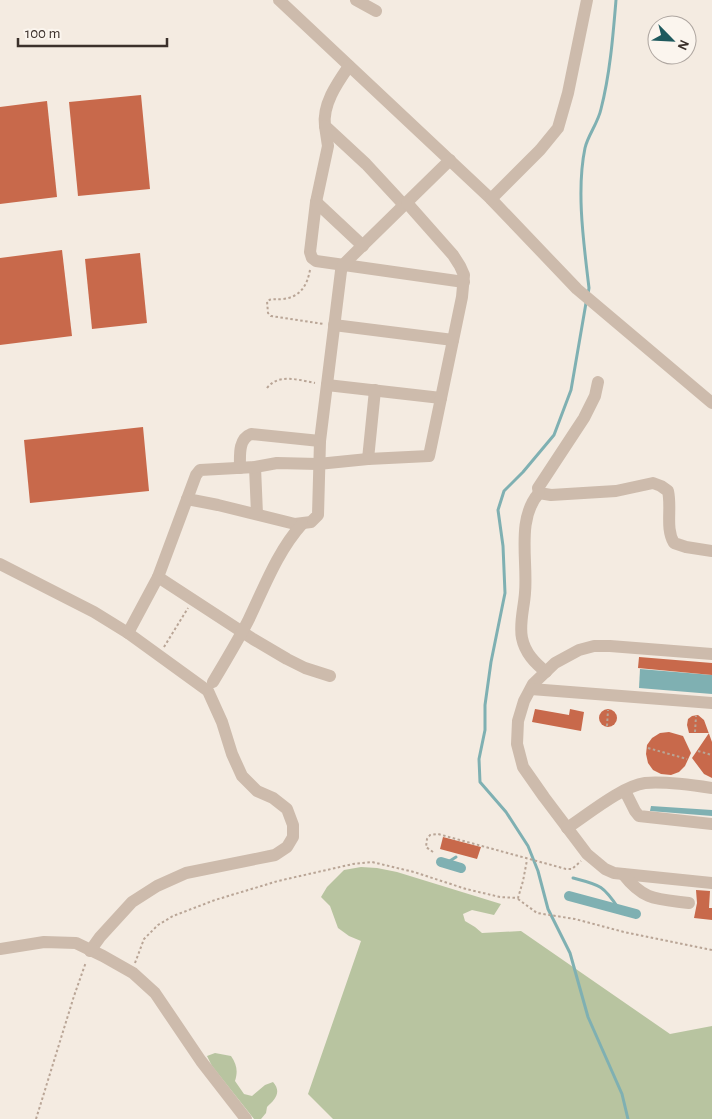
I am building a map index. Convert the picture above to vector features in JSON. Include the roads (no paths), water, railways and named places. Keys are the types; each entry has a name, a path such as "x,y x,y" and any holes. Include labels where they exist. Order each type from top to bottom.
{"street":[{"path":"356,0 376,11"},
{"path":"491,199 540,150 558,128 568,93 587,0"},
{"path":"282,1 491,199 577,289 712,403"},
{"path":"349,66 337,83 324,118 328,146 316,202 310,252 312,258 316,261 464,282"},
{"path":"128,633 158,577 196,475 200,470 255,467 278,463 318,464 429,456 453,340 464,275 453,255 406,204 326,126"},
{"path":"187,499 294,524 311,522 318,515 320,442 343,265 450,160"},
{"path":"316,202 362,246"},
{"path":"334,325 453,340"},
{"path":"540,493 538,488 584,418 596,396 598,382"},
{"path":"327,384 441,398"},
{"path":"368,459 375,390"},
{"path":"240,468 242,440 251,434 320,442"},
{"path":"255,467 257,514"},
{"path":"540,493 616,491 652,483 661,486 668,491 670,501 669,521 671,538 674,544 686,548 712,551"},
{"path":"540,493 530,506 527,517 522,638 526,651 546,672"},
{"path":"213,682 242,632 273,567 302,524"},
{"path":"0,564 94,612 128,633 211,694 232,754 242,776 257,791 273,798 287,809 293,825 293,837 286,847 275,855 186,873 157,886 132,902 100,937 90,951"},
{"path":"158,577 242,632 296,664 330,676"},
{"path":"712,654 594,646 579,650 555,664 531,689 524,700 518,721 517,744 523,767 587,854 605,869 614,873 712,883"},
{"path":"531,689 712,703"},
{"path":"567,828 625,791 645,783 712,788"},
{"path":"625,791 639,816 712,824"},
{"path":"623,874 632,885 647,896 689,903"},
{"path":"0,949 62,942 76,943 133,973 155,993 201,1061 246,1119"}],"water":[{"path":"640,669 712,675 712,694 639,688"},
{"path":"608,710 614,712 616,718 614,724 608,726 602,724 600,718 602,712"},
{"path":"651,806 712,810 712,816 650,811"}],"waterway":[{"path":"588,294 581,200 582,165 586,143 600,114 607,82 616,0"},
{"path":"586,303 571,390 554,435 523,472 504,491 498,510 503,546 505,593 491,662 485,705 485,730 479,759 480,782 506,812 528,846 538,871 548,909 570,953 588,1017 622,1094 628,1119"},
{"path":"445,864 456,857"},
{"path":"441,862 461,868"},
{"path":"573,878 589,882 605,890 619,909"},
{"path":"569,896 636,914"}]}
